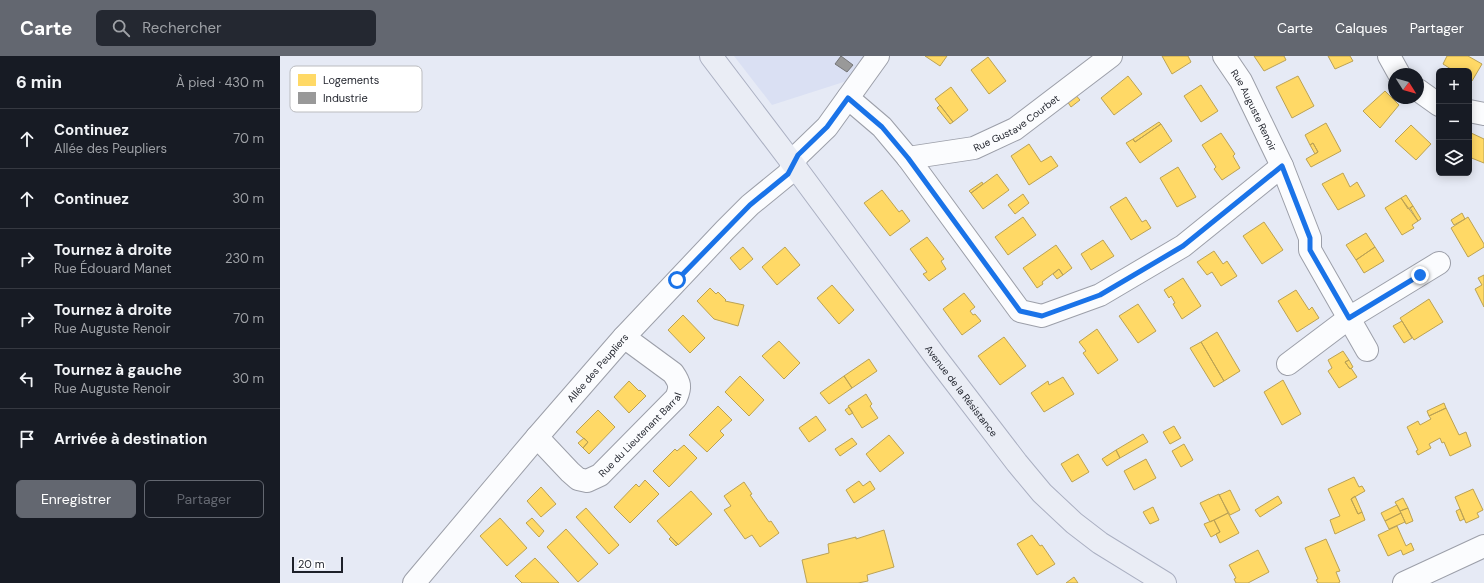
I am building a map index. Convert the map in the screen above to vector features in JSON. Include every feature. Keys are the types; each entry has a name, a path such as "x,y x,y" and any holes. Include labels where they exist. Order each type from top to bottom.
{"main road":[{"name":"Avenue de la Résistance","path":"711,56 987,426 1042,493 1074,523 1100,543 1165,583"}],"street":[{"name":"Allée des Peupliers","path":"414,583 537,437 624,337 750,205 788,174 798,155 827,127 878,56"},
{"name":"Rue Gustave Courbet","path":"908,158 974,148 1015,129 1111,56"},
{"name":"Rue Auguste Renoir","path":"1224,56 1241,81 1282,166 1310,238 1310,250 1367,350"},
{"path":"1389,56 1396,68"},
{"path":"1424,94 1438,104"},
{"path":"848,98 882,127 908,158 1020,311 1042,316 1100,295 1183,246 1282,166"},
{"path":"1472,112 1484,114"},
{"path":"1288,364 1349,318 1439,263"},
{"name":"Rue du Lieutenant Barral","path":"537,437 570,472 578,479 587,481 600,475 676,398 680,390 678,380 673,373 624,337"},
{"path":"1404,583 1484,546"}],"shaded area":[{"path":"734,56 869,56 853,79 772,105"}],"building: Logements":[{"path":"925,56 947,56 940,66"},
{"path":"1162,56 1188,56 1191,62 1172,74"},
{"path":"1254,56 1284,56 1286,60 1264,71"},
{"path":"1328,56 1350,56 1353,61 1335,69"},
{"path":"1447,56 1468,56 1482,64 1472,81 1472,68 1449,68 1443,64"},
{"path":"988,57 1006,81 989,94 971,70"},
{"path":"1128,76 1142,94 1114,115 1101,98"},
{"path":"1298,76 1314,106 1292,118 1276,87"},
{"path":"1201,85 1218,111 1201,122 1184,96"},
{"path":"951,87 968,110 953,122 935,99"},
{"path":"1385,91 1388,94 1388,104 1399,105 1380,128 1363,111"},
{"path":"1073,92 1080,100 1071,107 1065,98"},
{"path":"940,105 953,122 950,124 937,108"},
{"path":"1159,122 1161,124 1135,142 1133,139"},
{"path":"1326,123 1341,151 1311,167 1306,159 1318,152 1313,143 1310,145 1305,135"},
{"path":"1161,124 1172,141 1140,163 1126,143 1133,139 1135,142"},
{"path":"1411,125 1431,144 1416,160 1395,141"},
{"path":"1221,133 1235,154 1233,156 1240,168 1222,180 1214,169 1216,167 1202,145"},
{"path":"1472,133 1484,139 1484,163 1472,158"},
{"path":"1313,143 1318,152 1315,154 1310,145"},
{"path":"1029,144 1041,162 1051,156 1058,166 1029,185 1011,156"},
{"path":"1178,167 1196,197 1177,207 1160,178"},
{"path":"1343,173 1350,187 1357,182 1365,196 1338,210 1322,184"},
{"path":"997,174 1009,190 983,209 971,193"},
{"path":"982,182 983,184 971,193 969,191"},
{"path":"882,190 899,212 902,210 910,221 890,236 864,203"},
{"path":"1023,194 1029,203 1015,214 1008,205"},
{"path":"1406,195 1413,206 1408,209 1401,198"},
{"path":"1126,197 1142,222 1146,220 1151,228 1131,240 1110,207"},
{"path":"1401,198 1418,221 1412,225 1414,228 1402,235 1385,208"},
{"path":"1413,206 1421,219 1418,221 1410,208"},
{"path":"1462,213 1465,219 1454,225 1451,220"},
{"path":"1023,217 1036,235 1008,255 995,237"},
{"path":"1468,217 1484,244 1484,247 1468,257 1451,228"},
{"path":"1264,222 1283,250 1262,264 1243,236"},
{"path":"1366,233 1375,247 1356,260 1346,245"},
{"path":"927,237 944,259 941,261 946,269 929,281 923,274 927,272 910,249"},
{"path":"1103,240 1114,256 1091,270 1081,254"},
{"path":"1056,245 1072,268 1063,275 1059,269 1042,282 1043,284 1037,288 1023,268"},
{"path":"743,247 753,259 740,270 730,258"},
{"path":"785,247 800,265 777,285 762,267"},
{"path":"1375,247 1384,261 1364,273 1356,260"},
{"path":"1214,251 1223,264 1227,261 1237,276 1221,286 1212,272 1207,275 1197,262"},
{"path":"1059,269 1063,275 1057,279 1053,274"},
{"path":"1484,275 1484,307 1475,289 1482,285 1478,278"},
{"path":"1183,278 1201,306 1182,319 1173,304 1175,303 1171,296 1169,298 1164,290"},
{"path":"832,285 854,310 839,324 817,298"},
{"path":"710,288 716,294 718,292 726,300 725,301 744,305 738,326 714,319 697,301"},
{"path":"1296,290 1309,310 1312,307 1319,318 1297,332 1278,301"},
{"path":"964,293 975,307 970,311 981,321 962,335 943,309"},
{"path":"1429,299 1443,322 1414,340 1400,318"},
{"path":"1138,304 1156,331 1138,343 1119,316"},
{"path":"683,315 705,338 690,353 668,330"},
{"path":"1402,321 1412,338 1404,343 1393,326"},
{"path":"1097,329 1118,360 1098,374 1083,353 1086,351 1079,342"},
{"path":"1217,332 1240,371 1224,381 1201,342"},
{"path":"1004,337 1026,366 1000,385 978,356"},
{"path":"779,341 800,363 784,379 762,356"},
{"path":"1201,342 1224,381 1214,387 1190,348"},
{"path":"1343,351 1349,360 1345,362 1357,377 1339,388 1328,371 1332,368 1328,360"},
{"path":"869,359 877,371 852,388 844,376"},
{"path":"1349,360 1353,367 1350,369 1345,362"},
{"path":"740,376 764,400 749,416 725,392"},
{"path":"844,376 852,388 829,404 820,393"},
{"path":"1063,377 1074,394 1044,412 1031,393 1048,381 1049,385"},
{"path":"1283,380 1301,414 1282,425 1264,392"},
{"path":"629,381 646,396 629,413 614,397"},
{"path":"866,394 872,404 870,406 878,418 862,428 848,406"},
{"path":"1444,403 1446,408 1429,416 1427,411"},
{"path":"718,406 732,420 720,431 724,435 707,452 689,435"},
{"path":"849,407 853,413 849,415 845,410"},
{"path":"1446,408 1459,435 1466,432 1471,446 1450,456 1444,442 1442,443 1440,438 1429,444 1431,448 1418,455 1416,451 1418,450 1407,427 1418,421 1420,425 1431,419 1429,416"},
{"path":"598,410 615,427 589,454 583,448 588,442 576,432"},
{"path":"816,416 826,430 809,442 799,428"},
{"path":"1174,426 1181,438 1170,444 1163,432"},
{"path":"1143,434 1148,442 1120,458 1116,450"},
{"path":"889,435 904,453 880,472 866,454"},
{"path":"584,438 588,442 583,448 578,443"},
{"path":"852,438 857,444 840,456 835,449"},
{"path":"1184,444 1193,460 1181,467 1172,451"},
{"path":"684,445 697,458 669,487 653,471 675,449 677,451"},
{"path":"1116,450 1120,458 1107,466 1102,459"},
{"path":"1078,454 1089,472 1072,482 1061,464"},
{"path":"1146,459 1156,478 1134,490 1124,471"},
{"path":"1354,477 1359,487 1362,486 1365,491 1351,499 1358,514 1362,512 1365,520 1335,534 1330,520 1340,516 1328,489"},
{"path":"645,480 659,494 630,523 614,507 636,484 639,487"},
{"path":"859,481 863,486 870,481 875,489 854,503 846,490"},
{"path":"744,482 752,494 750,495 769,522 771,521 779,533 760,547 752,535 745,539 724,510 731,506 724,496"},
{"path":"541,487 556,504 541,517 527,501"},
{"path":"1473,489 1483,510 1477,513 1479,517 1466,523 1455,497"},
{"path":"1230,490 1240,510 1230,515 1219,495"},
{"path":"691,491 712,514 678,545 657,521"},
{"path":"1219,494 1228,513 1210,522 1200,503"},
{"path":"1278,496 1282,503 1260,517 1255,510"},
{"path":"1355,496 1362,512 1358,514 1351,499"},
{"path":"1403,498 1408,508 1400,511 1395,502"},
{"path":"1397,505 1401,513 1385,521 1381,513"},
{"path":"1153,507 1159,520 1150,524 1143,512"},
{"path":"586,508 619,545 609,554 576,517"},
{"path":"1408,508 1413,521 1406,524 1400,511"},
{"path":"1460,509 1464,519 1460,521 1456,511"},
{"path":"1228,513 1239,533 1220,543 1216,534 1220,532 1214,520"},
{"path":"1401,513 1405,522 1389,529 1385,521"},
{"path":"500,518 527,548 507,566 480,536"},
{"path":"532,518 544,531 539,537 526,523"},
{"path":"1214,520 1220,532 1211,537 1204,524"},
{"path":"1397,526 1406,546 1411,543 1414,550 1403,555 1401,550 1388,556 1378,535"},
{"path":"566,529 598,564 578,582 547,547"},
{"path":"884,530 894,567 867,575 868,581 858,583 807,583 802,560 829,553 828,544 856,537 856,539"},
{"path":"1032,535 1040,546 1042,545 1055,564 1037,575 1017,544"},
{"path":"671,537 678,544 676,546 669,539"},
{"path":"1326,539 1340,571 1336,572 1340,582 1338,583 1318,583 1316,580 1318,579 1305,548"},
{"path":"1258,550 1269,572 1248,583 1236,583 1234,579 1236,578 1229,565"},
{"path":"535,558 559,583 522,583 515,576"},
{"path":"1074,577 1078,583 1066,583"}],"building: Industrie":[{"path":"841,56 853,65 847,72 835,64"}],"route":[{"path":"677,280 750,205 788,174 798,155 818,138 848,98 882,127 908,158 1020,311 1042,316 1100,295 1183,246 1282,166 1310,238 1310,250 1349,318 1420,275"}]}
